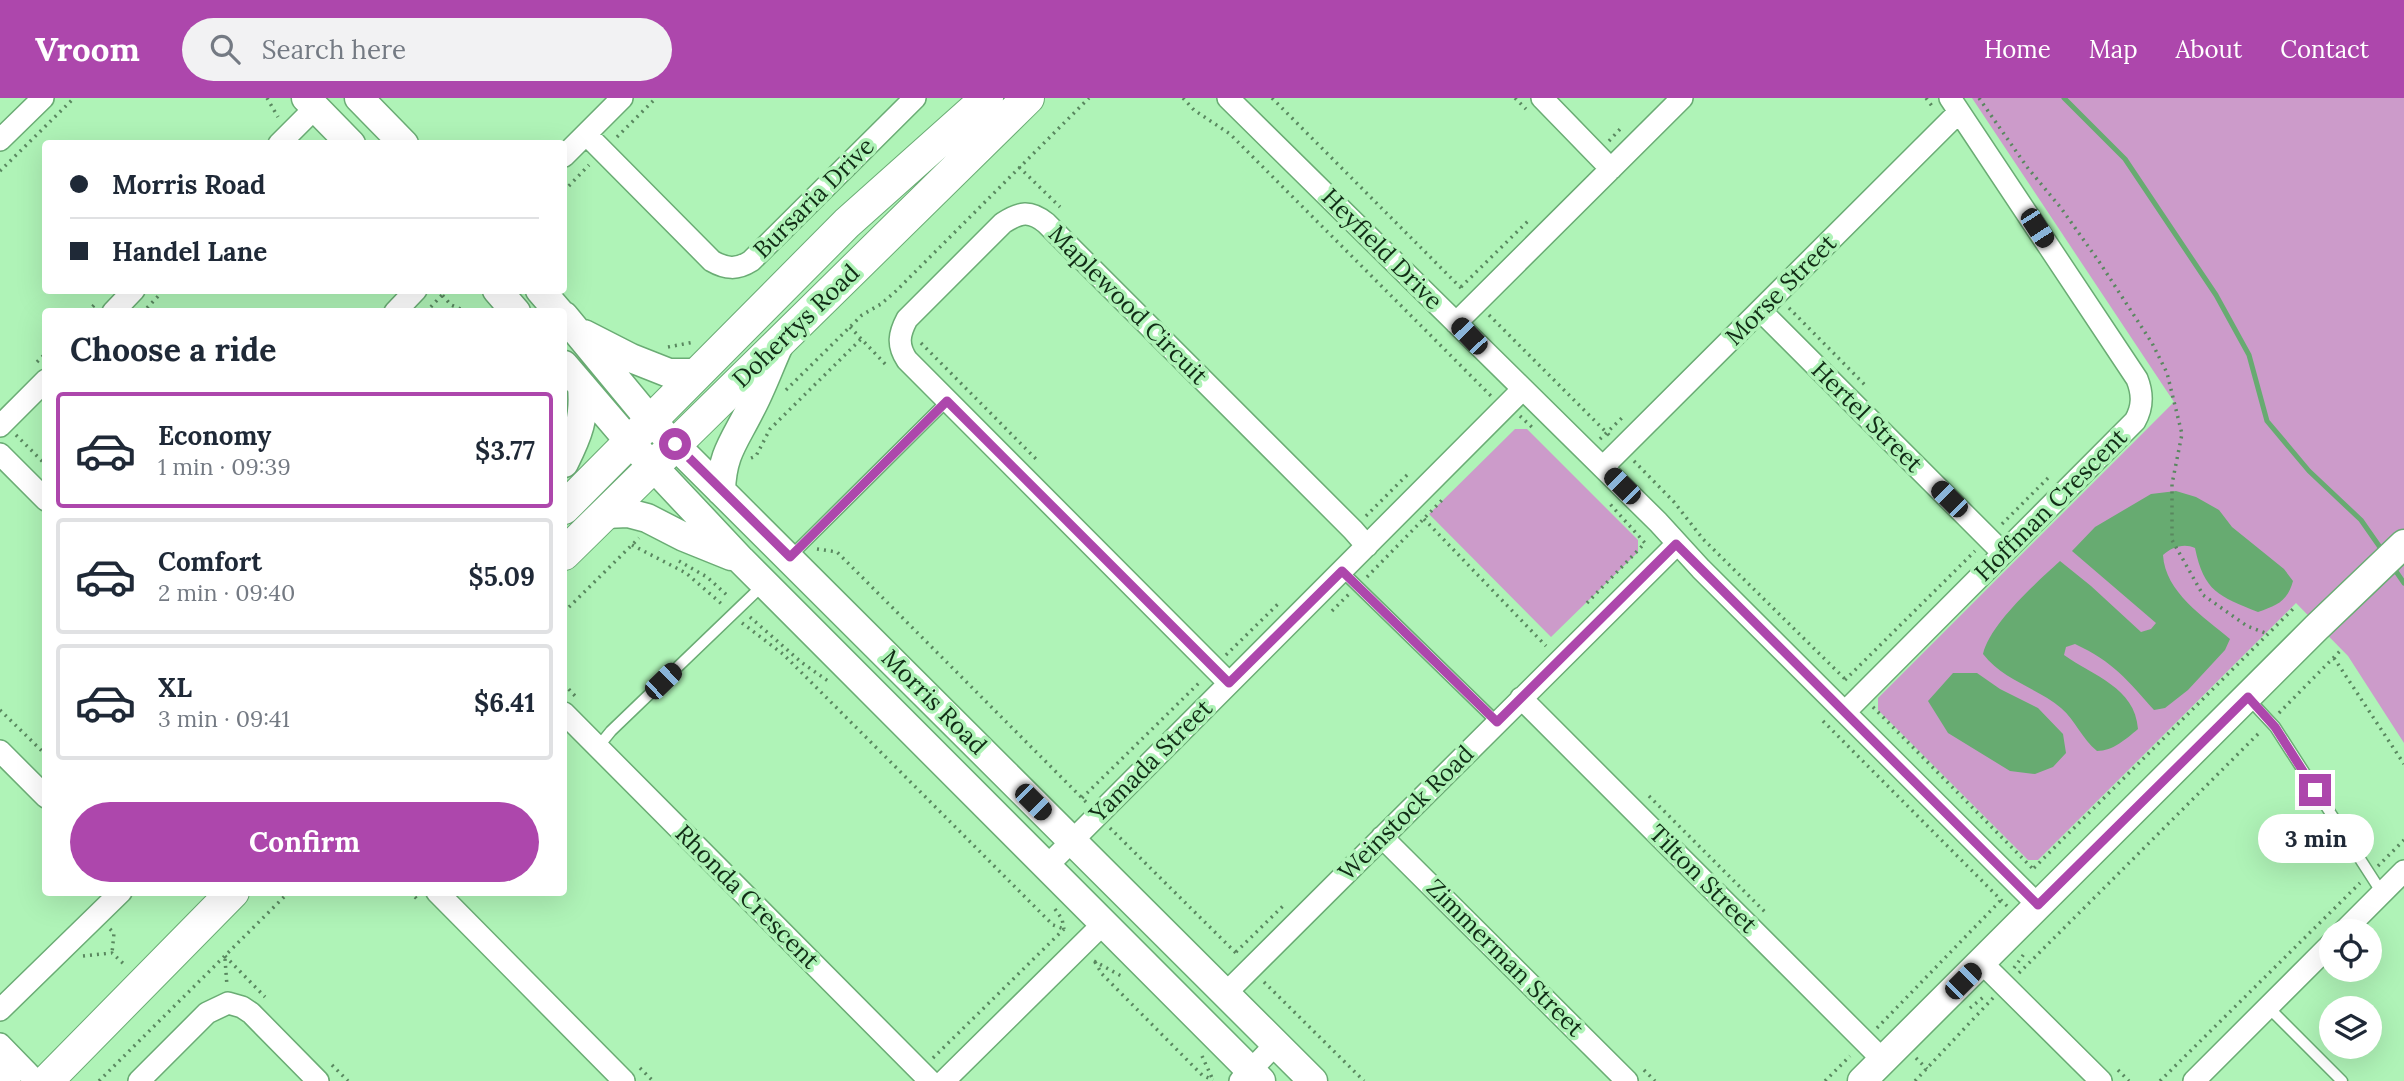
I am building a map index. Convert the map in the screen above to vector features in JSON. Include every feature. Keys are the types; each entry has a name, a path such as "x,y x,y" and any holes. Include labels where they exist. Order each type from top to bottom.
{"main road":[{"name":"Dohertys Road","path":"567,505 847,223 987,98"},
{"name":"Dohertys Road","path":"567,551 1028,98"},
{"path":"122,1007 203,896"},
{"path":"47,1081 229,896"}],"street":[{"path":"0,140 43,98"},
{"path":"359,98 400,140"},
{"path":"567,153 622,98"},
{"name":"Bursaria Drive","path":"586,134 712,261 732,269 751,261 915,98"},
{"name":"Heyfield Drive","path":"1228,98 1456,323 1514,397 1603,467 1676,544 2018,884 2030,914"},
{"path":"1542,98 1611,169"},
{"path":"1456,323 1468,295 1611,169 1682,98"},
{"path":"282,140 310,103 347,140"},
{"name":"Morse Street","path":"1603,467 1760,311 1955,105"},
{"name":"Hoffman Crescent","path":"1845,712 1853,687 1995,546 2135,421 2140,412 2142,391 2137,379 1955,105"},
{"name":"Maplewood Circuit","path":"1229,683 947,401 901,351 901,330 908,319 1003,223 1014,216 1036,215 1367,546"},
{"path":"117,308 130,294"},
{"path":"398,308 412,294"},
{"path":"500,294 513,308"},
{"name":"Morris Road","path":"544,294 556,308"},
{"name":"Hertel Street","path":"1760,311 1995,546"},
{"path":"567,320 631,358 669,373 698,373"},
{"name":"Morris Road","path":"567,320 640,430"},
{"path":"721,491 721,472 728,449 751,410 780,343"},
{"name":"Morris Road","path":"567,368 582,386 640,430 664,454 741,560 1104,923 1251,1077"},
{"path":"2,424 42,384"},
{"path":"567,457 578,437 584,407 582,386"},
{"name":"Yamada Street","path":"1047,866 1514,397"},
{"path":"0,454 42,496"},
{"name":"Morris Road","path":"664,454 721,491 798,549 1072,841 1313,1081"},
{"path":"605,514 628,513 647,518 684,537 741,560"},
{"name":"Weinstock Road","path":"1225,994 1243,960 1382,836 1497,722 1653,551 1676,544"},
{"path":"1856,1068 1883,1060 2316,628 2404,544"},
{"name":"Tilton Street","path":"1521,698 1883,1060"},
{"name":"Rhonda Crescent","path":"567,716 926,1076"},
{"path":"0,751 42,793"},
{"name":"Zimmerman Street","path":"1382,836 1627,1081"},
{"path":"2356,919 2404,871"},
{"path":"0,1010 117,896"},
{"path":"440,896 624,1081"},
{"path":"944,1081 1104,923"},
{"path":"2194,1081 2319,956"},
{"path":"1981,962 2101,1081"},
{"path":"139,1081 207,1013 228,1003 251,1013 318,1081"},
{"path":"0,1044 36,1081"},
{"path":"1251,1077 1276,1044"},
{"path":"0,1065 10,1081"}],"lane":[{"path":"798,549 947,401"},
{"path":"1342,571 1497,722"},
{"path":"598,747 611,731 765,583"},
{"path":"2248,697 2270,722 2382,893"},
{"path":"2268,1007 2342,1081"}],"path":[{"path":"0,171 74,98"},
{"path":"267,98 275,114"},
{"path":"783,394 862,315 881,304 896,290 1088,98"},
{"path":"1183,98 1194,110 1230,134 1488,394 1495,400 1514,397 1536,431"},
{"path":"1272,98 1622,447 1674,502 1703,539 2034,869"},
{"path":"1596,153 1627,123"},
{"path":"1019,167 1062,209"},
{"path":"1468,295 1536,213"},
{"path":"147,308 160,294"},
{"path":"441,294 451,305 458,308"},
{"path":"1789,308 1866,386"},
{"path":"749,458 757,456 769,429 861,338"},
{"path":"2,424 42,461"},
{"path":"747,467 750,450"},
{"path":"1853,687 1995,546 2059,467"},
{"path":"1366,516 1413,469"},
{"path":"1582,608 1653,551 1603,496"},
{"path":"1424,519 1546,646 1537,655"},
{"path":"567,608 638,538 650,545"},
{"path":"631,545 686,573 832,684"},
{"path":"798,549 814,548 837,552 1364,1081"},
{"path":"673,558 707,577 747,628 783,654 1053,925 1064,929"},
{"path":"1878,1028 2295,607"},
{"path":"1915,1081 2005,986 2342,650"},
{"path":"2334,658 2404,764"},
{"path":"0,710 42,751"},
{"path":"1818,716 2002,900 2030,914 2045,947"},
{"path":"1646,793 1773,920"},
{"path":"2160,1081 2404,840"},
{"path":"99,1081 285,896"},
{"path":"1050,902 1062,919 1064,929"},
{"path":"1243,960 1286,904"},
{"path":"926,1076 1064,929"},
{"path":"81,956 112,953 127,967"},
{"path":"1094,961 1102,974 1202,1075 1213,1081"},
{"path":"1825,1081 1856,1068"}],"shaded area":[{"path":"1972,98 2404,98 2404,743 2348,656 2296,603 2038,860 2028,860 1878,710 1878,698 2174,402"},
{"path":"1515,429 1527,429 1638,540 1638,552 1551,637 1429,514"},
{"path":"2176,491 2196,497 2219,510 2232,527 2284,569 2293,581 2288,594 2280,602 2258,612 2215,590 2203,574 2195,548 2178,547 2163,555 2165,568 2178,592 2198,613 2230,639 2225,650 2188,690 2165,708 2154,710 2119,672 2100,658 2075,644 2066,647 2064,655 2111,684 2129,703 2135,715 2138,729 2114,747 2097,751 2061,708 2011,678 1983,654 1987,642 2004,617 2060,561 2141,632 2151,629 2156,623 2072,551 2095,527 2151,494"},
{"path":"1953,673 1977,673 2000,689 2038,708 2063,734 2066,753 2053,767 2035,774 2010,771 1948,733 1928,701"}],"waterway":[{"path":"2064,98 2125,159 2216,295 2249,355 2267,421 2309,471 2361,520 2384,553"},
{"path":"2393,567 2404,583"}],"route":[{"path":"675,444 790,557 947,401 1229,683 1342,571 1497,722 1676,544 2038,905 2248,697 2275,727 2315,790"}]}
